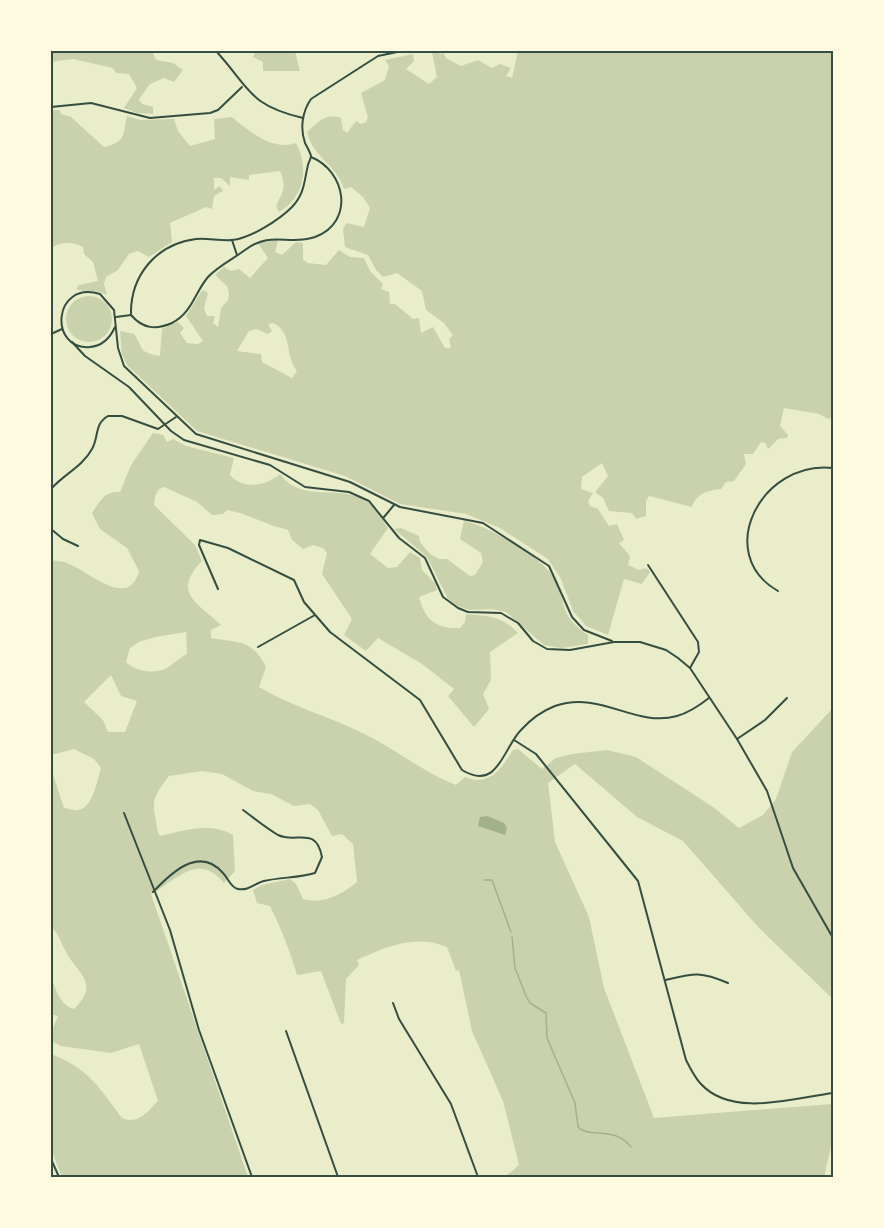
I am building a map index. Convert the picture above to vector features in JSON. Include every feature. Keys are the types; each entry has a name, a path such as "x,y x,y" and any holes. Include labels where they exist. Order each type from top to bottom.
{"street":[{"path":"216,51 242,87 270,107 303,118"},
{"path":"131,315 136,281 157,255 192,240 232,240 252,233 293,205 306,184 311,157 302,130 308,104 317,93 378,56 402,51"},
{"path":"51,107 92,103 150,118 210,113 218,110 242,87"},
{"path":"116,317 131,315 147,327 157,328 173,322 188,310 210,276 264,239 312,238 323,233 335,221 342,201 339,183 328,167 311,157"},
{"path":"232,240 237,256"},
{"path":"614,642 578,625 567,609 555,574 540,558 475,520 394,505 339,478 205,438 176,417 124,366 118,348 116,317 106,298 86,292 72,297 63,308 62,329 85,356 131,388 166,426 189,443 270,465 305,487 355,493 373,505 399,538 425,558 447,602 468,612 495,612 510,618 533,641 547,649 570,650 614,642 640,642 660,647 690,668 767,791 793,868 833,938"},
{"path":"72,342 86,347 98,345 107,340 115,327"},
{"path":"51,334 62,329"},
{"path":"51,489 88,456 100,423 108,416 122,416 158,429 166,426 176,417"},
{"path":"778,591 765,584 754,565 749,538 754,513 771,487 791,473 807,468 833,468"},
{"path":"384,517 394,505"},
{"path":"51,529 63,539 78,546"},
{"path":"218,589 199,545 200,540 228,548 294,580 304,602 330,632 420,700 462,770 474,775 491,773 501,763 519,731 540,714 565,703 593,702 660,719 680,715 709,698"},
{"path":"648,565 698,642 699,652 690,668"},
{"path":"258,647 315,615"},
{"path":"737,740 765,720 787,698"},
{"path":"514,740 536,754 638,881 686,1060 701,1085 722,1098 750,1104 833,1093"},
{"path":"153,892 172,873 191,862 211,864 219,869 233,887 241,890 263,881 315,873 322,857 316,841 309,838 279,836 243,810"},
{"path":"124,813 153,892 170,930 199,1030 252,1177"},
{"path":"665,980 696,972 728,983"},
{"path":"393,1004 399,1019 451,1104 478,1177"},
{"path":"286,1031 338,1177"},
{"path":"51,1159 59,1177"}],"shaded area":[{"path":"51,51 152,51 156,60 173,63 183,70 174,82 164,78 150,84 139,99 142,104 153,107 153,114 137,113 124,108 137,88 129,74 116,73 113,68 73,59 51,62"},
{"path":"256,51 295,51 300,71 263,71 263,62 253,57"},
{"path":"518,51 833,51 833,417 828,419 819,414 784,408 780,426 788,435 787,438 778,439 768,449 765,443 761,442 753,454 744,454 746,464 734,481 726,482 721,489 703,494 696,499 692,507 649,496 646,501 646,516 636,519 632,513 609,511 603,498 595,492 608,476 602,463 582,477 581,489 593,493 588,501 590,506 598,509 609,526 617,524 624,540 619,543 630,556 628,565 639,570 646,568 650,572 642,584 624,579 608,635 586,626 573,611 561,579 548,559 500,528 466,514 400,504 345,476 197,431 127,365 122,355 120,331 134,334 144,351 160,356 162,329 178,322 184,328 180,333 187,343 198,344 203,341 186,316 201,292 203,290 208,293 204,308 207,316 215,316 213,323 218,327 221,308 228,300 229,294 227,286 215,275 224,267 231,271 239,269 250,278 268,258 258,243 278,240 275,252 282,255 296,242 303,243 303,259 307,263 326,265 339,250 350,257 364,258 370,271 383,284 381,289 389,292 390,304 395,304 413,319 419,318 421,333 433,327 445,348 451,348 449,339 453,335 444,323 426,310 422,291 397,273 383,277 376,270 368,255 345,247 343,230 346,223 364,227 370,208 363,197 351,187 344,189 336,173 315,149 307,132 322,119 330,117 341,118 343,130 347,133 356,121 361,124 366,122 368,117 361,93 385,80 389,66 385,60 413,54 414,61 406,69 429,84 437,77 432,52 444,53 446,58 461,66 478,60 492,68 500,64 511,68 506,76 512,78","holes":["273,323 279,327 286,338 297,371 292,378 262,362 261,354 237,351 249,331 256,329 268,334 272,331 268,324"]},
{"path":"51,110 60,110 61,114 71,117 104,147 120,140 124,133 127,116 140,120 174,119 178,131 190,146 215,139 214,119 232,117 262,139 278,144 296,143 302,162 302,181 294,198 279,212 276,206 284,186 280,171 249,175 249,180 230,177 230,186 221,178 214,178 214,190 220,186 223,191 214,196 212,209 206,207 170,223 172,242 149,257 138,251 129,254 118,270 106,277 104,284 107,295 76,289 79,285 98,281 93,262 84,254 83,247 67,243 51,248"},
{"path":"89,296 105,303 112,319 105,335 89,342 73,335 66,319 73,303"},
{"path":"153,433 163,435 167,442 173,439 186,446 234,458 230,475 241,483 261,484 280,474 299,489 356,496 374,508 388,528 370,554 388,568 397,567 410,552 420,558 422,570 435,583 437,590 419,597 421,605 433,622 444,627 460,628 465,622 466,614 482,615 501,620 512,627 518,633 490,652 491,680 483,694 489,709 474,727 448,696 454,689 422,664 378,638 366,651 344,635 352,619 322,574 327,553 323,548 313,545 303,549 292,540 288,530 235,512 227,510 223,514 212,515 197,502 164,487 159,489 155,496 154,505 195,545 202,561 193,572 188,590 197,604 221,625 211,630 211,638 244,644 255,651 266,667 259,687 283,700 346,725 430,773 456,785 465,777 481,780 488,778 499,770 513,750 518,749 542,769 556,758 607,750 636,757 713,807 739,828 763,815 776,799 792,752 833,708 833,999 759,928 683,841 637,817 575,764 548,783 555,842 589,917 604,988 654,1118 832,1104 833,1138 824,1177 505,1177 519,1165 503,1101 472,1031 459,970 456,971 447,947 435,943 412,942 390,947 357,960 359,965 346,979 344,1023 341,1024 321,971 297,975 270,906 257,903 253,890 262,885 290,879 296,884 303,899 317,901 339,894 357,882 353,844 342,834 332,836 318,810 310,804 294,806 271,794 253,791 222,774 202,771 169,776 155,797 158,833 161,836 206,828 233,835 235,871 224,883 205,869 196,869 178,876 151,894 248,1177 62,1177 51,1149 51,1054 84,1072 122,1118 138,1119 158,1101 139,1044 111,1053 61,1046 51,1041 51,1033 58,1016 51,1014 51,978 62,1001 74,1009 86,992 86,985 51,927 51,768 64,808 76,810 83,808 91,799 101,768 94,759 74,749 51,755 51,560 67,563 117,588 126,588 134,582 139,571 127,548 100,529 92,513 106,495 120,492 131,465","holes":["186,632 187,654 167,668 146,671 126,662 130,648 139,642","111,675 121,696 137,701 125,732 108,732 103,720 84,702"]},
{"path":"464,521 513,543 547,569 558,586 567,614 578,628 588,635 588,644 561,648 544,645 506,612 492,609 470,610 457,606 448,599 427,557 394,529 401,528 419,536 420,542 430,554 439,559 447,559 470,576 475,575 483,562 481,553 460,539"},
{"path":"487,816 504,823 507,828 505,835 478,826 480,817"}],"waterway":[{"path":"484,880 492,880 511,932"},
{"path":"512,937 515,968 530,1003 546,1013 547,1038 575,1103 578,1127 589,1132 617,1136 631,1147"}]}
